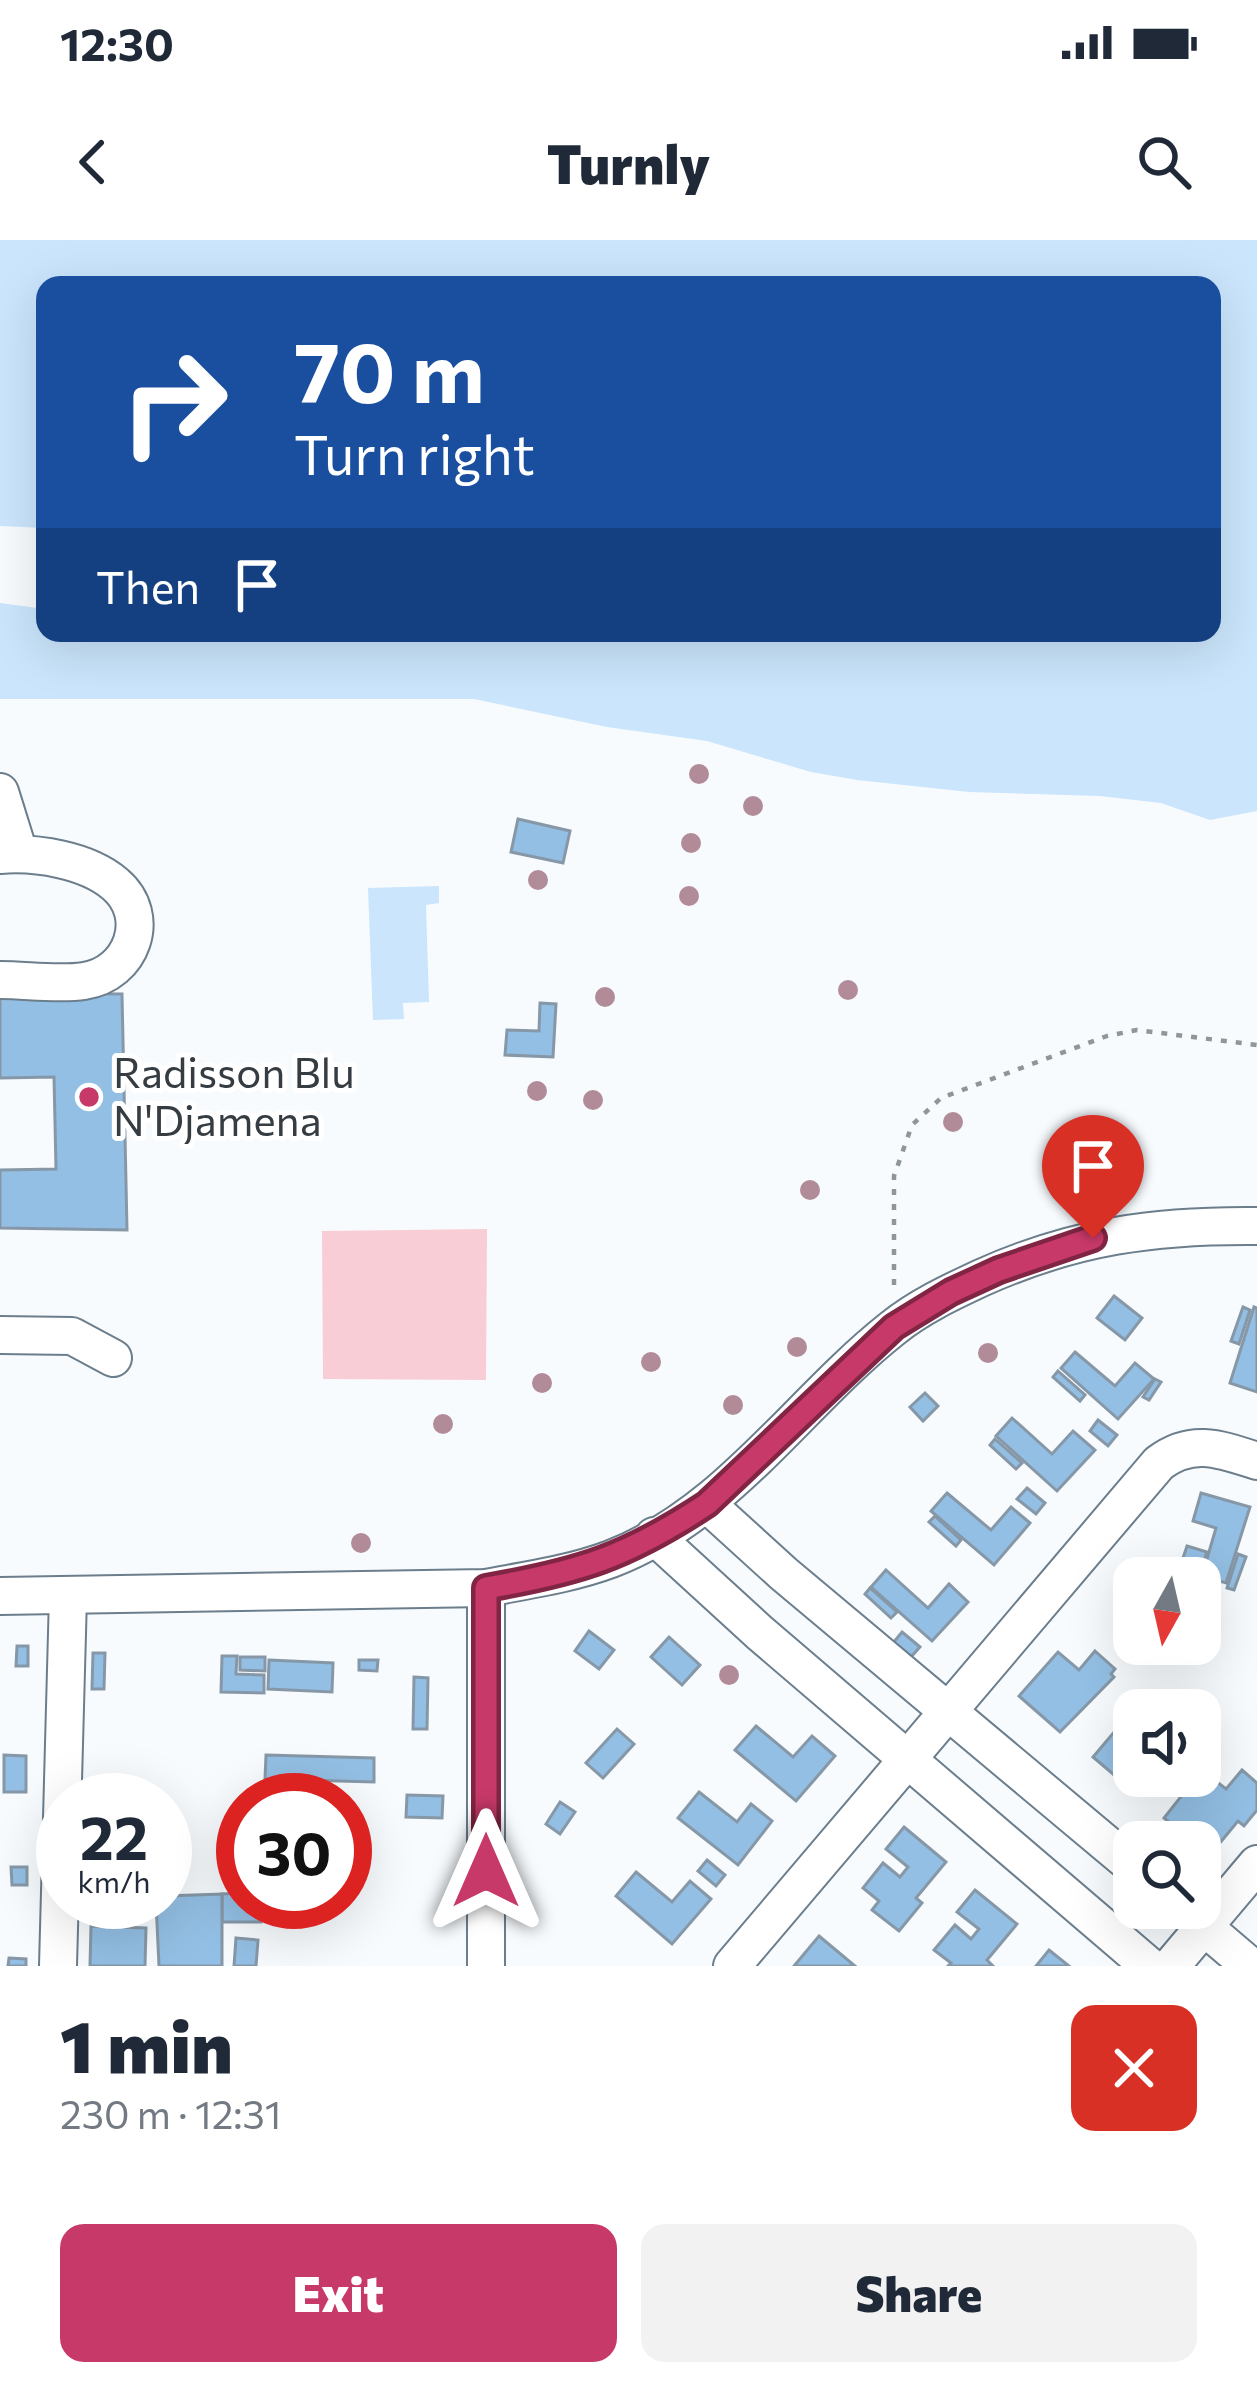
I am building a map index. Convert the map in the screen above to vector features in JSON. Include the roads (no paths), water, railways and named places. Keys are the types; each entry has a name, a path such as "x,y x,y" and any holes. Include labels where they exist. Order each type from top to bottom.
{"street":[{"path":"0,792 10,854 91,868 131,902 136,924 132,947 103,974 85,981 0,980"},
{"path":"0,1596 486,1588 564,1574 614,1558 707,1504 894,1327 951,1292 1056,1247 1139,1230 1257,1226"},
{"path":"0,1335 72,1336 113,1358"},
{"path":"732,1966 1159,1463 1186,1448 1203,1446 1257,1461"},
{"path":"707,1504 1113,1849"},
{"path":"654,1536 1149,1966"},
{"path":"745,1619 784,1574"},
{"path":"486,1588 486,1966"},
{"path":"58,1966 68,1596"},
{"path":"1221,1894 1257,1864"},
{"path":"1171,1966 1188,1929"},
{"path":"1207,1929 1250,1966"}],"water":[{"path":"0,240 1257,240 1257,811 1210,820 1161,803 1100,796 969,792 857,780 811,772 707,741 607,727 474,699 0,699 0,603 36,608 36,642 1221,642 1221,276 36,276 36,528 0,526"},
{"path":"439,886 439,903 426,905 429,1002 403,1003 404,1019 373,1020 368,888"}],"place":[{"name":"Radisson Blu N'Djamena","path":"89,1097"}]}
